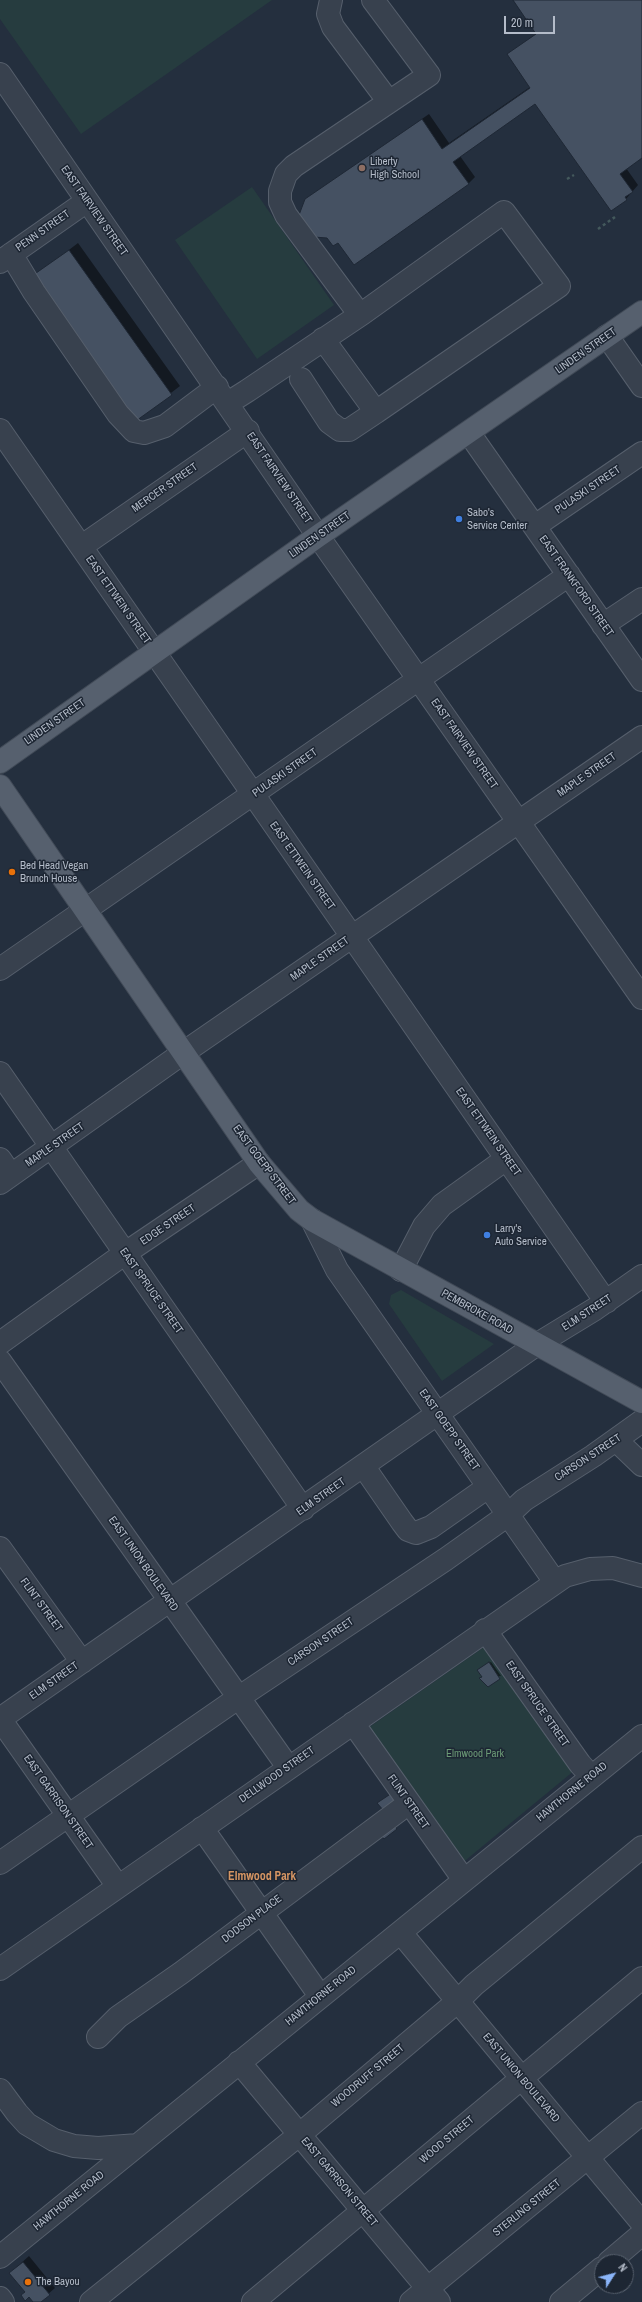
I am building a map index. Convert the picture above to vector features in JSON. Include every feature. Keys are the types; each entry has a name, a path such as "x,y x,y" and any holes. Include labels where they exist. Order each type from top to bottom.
{"main road":[{"name":"LINDEN STREET","path":"0,762 318,536 642,312"},
{"name":"EAST GOEPP STREET","path":"0,786 259,1163 295,1206 312,1220"},
{"name":"PEMBROKE ROAD","path":"312,1220 536,1345 642,1402"}],"street":[{"path":"331,0 328,14 333,27 389,102"},
{"path":"360,315 286,215 280,202 281,184 286,174 294,166 429,75 373,0"},
{"name":"EAST FAIRVIEW STREET","path":"0,74 248,431 318,536 642,998"},
{"name":"PENN STREET","path":"5,258 87,201"},
{"path":"5,258 34,292 114,408 134,431 144,433 166,426 323,340 504,212 559,286 349,430 340,430 329,422 301,379"},
{"path":"607,336 642,386"},
{"path":"323,340 376,412"},
{"name":"EAST ETTWEIN STREET","path":"0,430 82,546 252,795 606,1302"},
{"name":"MERCER STREET","path":"82,546 248,431"},
{"name":"EAST FRANKFORD STREET","path":"469,433 642,680"},
{"name":"PULASKI STREET","path":"535,526 642,453"},
{"name":"PULASKI STREET","path":"0,969 569,576"},
{"path":"604,625 642,598"},
{"name":"MAPLE STREET","path":"4,1173 51,1148 183,1053 642,737"},
{"name":"EAST SPRUCE STREET","path":"0,1073 124,1254 303,1509"},
{"path":"401,1270 424,1226 442,1205 506,1159"},
{"name":"EDGE STREET","path":"0,1343 124,1254 259,1163"},
{"name":"EAST GOEPP STREET","path":"312,1220 337,1270 555,1582"},
{"name":"ELM STREET","path":"0,1719 169,1600 364,1467 536,1345 606,1302 642,1276"},
{"name":"EAST UNION BOULEVARD","path":"0,1361 288,1767"},
{"name":"CARSON STREET","path":"0,1863 238,1698 446,1559 508,1515 524,1500 616,1440 642,1421"},
{"path":"616,1440 642,1465"},
{"path":"364,1467 408,1530 416,1533 431,1527 488,1487"},
{"name":"FLINT STREET","path":"0,1548 82,1662"},
{"name":"DELLWOOD STREET","path":"2,1970 117,1885 202,1828 555,1582 565,1576 590,1569 614,1568 642,1576"},
{"name":"EAST SPRUCE STREET","path":"485,1630 580,1764 591,1776"},
{"name":"EAST GARRISON STREET","path":"0,1719 117,1885"},
{"name":"FLINT STREET","path":"353,1723 464,1880"},
{"name":"HAWTHORNE ROAD","path":"2,2250 138,2144 320,1996 401,1933 591,1776 642,1736"},
{"name":"DODSON PLACE","path":"98,2037 118,2017 181,1973 260,1912 409,1803"},
{"path":"202,1828 320,1996"},
{"name":"WOODRUFF STREET","path":"92,2302 299,2135 458,2002 474,1985 642,1847"},
{"name":"EAST UNION BOULEVARD","path":"401,1933 520,2079 642,2223"},
{"name":"WOOD STREET","path":"253,2302 642,1978"},
{"name":"EAST GARRISON STREET","path":"239,2062 433,2295"},
{"path":"0,2090 16,2113 27,2124 54,2140 74,2146 98,2148 138,2144"},
{"name":"STERLING STREET","path":"410,2302 433,2295 587,2158 642,2113"},
{"path":"618,2254 642,2234"},
{"path":"561,2302 594,2275"}],"path":[{"path":"567,179 574,175"},
{"path":"598,229 615,217"}],"green space":[{"path":"0,0 272,0 81,134 0,19"},
{"path":"252,187 334,305 257,359 175,240"},
{"path":"401,1290 494,1344 442,1381 389,1304 391,1295"},
{"name":"Elmwood Park","path":"487,1645 575,1770 461,1864 368,1728"}],"building":[{"path":"513,0 642,0 642,158 620,174 633,192 625,197 627,200 611,211 535,104 453,162 469,184 354,265 338,243 333,246 327,238 314,237 299,215 305,199 422,119 442,149 530,88 507,54 536,34"},
{"path":"69,250 172,395 133,423 29,278"},
{"path":"489,1662 500,1679 488,1687 479,1678 482,1677 477,1670"},
{"path":"392,1793 398,1801 384,1811 377,1803"},
{"path":"390,1820 397,1829 384,1839 377,1831"},
{"name":"The Bayou","path":"23,2262 50,2295 41,2302 33,2302 29,2297 25,2301 21,2295 25,2292 9,2273"}],"place":[{"name":"Liberty High School","path":"362,168"},
{"name":"Sabo's Service Center","path":"459,519"},
{"name":"Bed Head Vegan Brunch House","path":"12,872"},
{"name":"Larry's Auto Service","path":"487,1235"},
{"name":"The Bayou","path":"28,2282"}],"district":[{"name":"Elmwood Park","path":"262,1877"}]}
